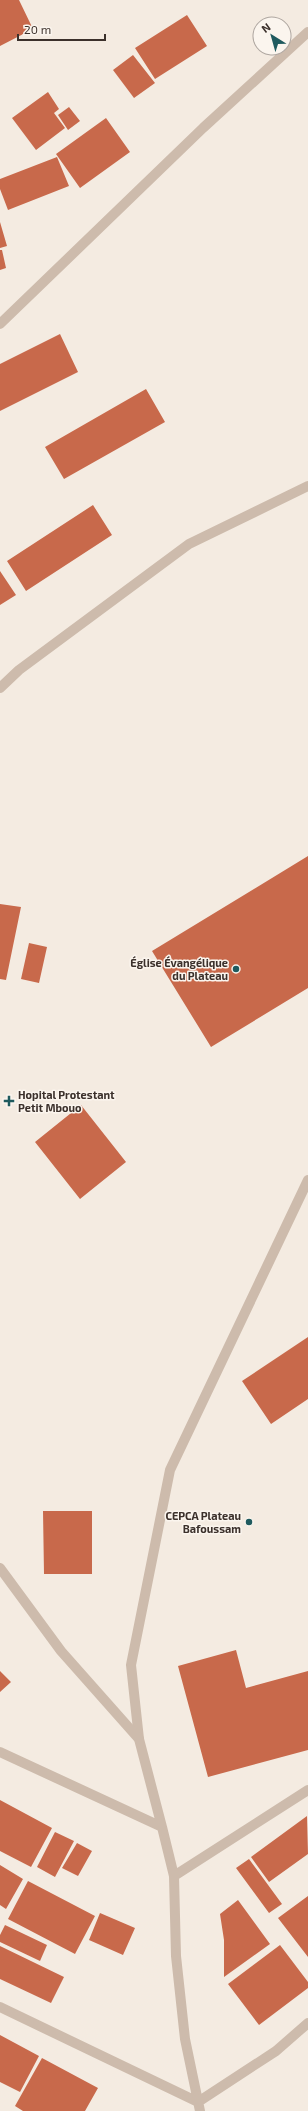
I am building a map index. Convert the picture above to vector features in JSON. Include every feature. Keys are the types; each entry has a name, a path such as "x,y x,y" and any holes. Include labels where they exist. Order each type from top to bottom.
{"street":[{"path":"0,324 203,128 308,32"},
{"path":"0,688 19,670 189,544 308,486"},
{"path":"199,2106 185,2039 176,1956 174,1876 139,1739 131,1665 170,1470 308,1180"},
{"path":"0,1568 61,1651 139,1739"},
{"path":"0,1752 162,1827"},
{"path":"174,1876 308,1790"},
{"path":"0,2007 199,2106"},
{"path":"199,2106 276,2051 308,2023"}],"building":[{"path":"0,0 19,0 33,29 0,46"},
{"path":"187,15 207,46 155,79 135,48"},
{"path":"133,55 155,83 134,98 113,70"},
{"path":"48,92 59,109 54,113 65,128 36,150 12,118"},
{"path":"69,107 80,121 68,130 58,115"},
{"path":"106,118 130,152 80,188 56,154"},
{"path":"57,157 69,186 8,210 0,189 0,179"},
{"path":"0,222 7,246 0,248"},
{"path":"0,250 2,250 6,268 0,270"},
{"path":"60,334 78,372 0,411 0,364"},
{"path":"146,389 165,422 64,479 45,447"},
{"path":"93,505 112,535 26,591 7,561"},
{"path":"0,571 16,595 0,605"},
{"name":"Église Évangélique du Plateau","path":"308,856 308,988 211,1047 152,951"},
{"path":"0,904 21,907 6,980 0,979"},
{"path":"29,943 47,947 39,983 21,979"},
{"path":"81,1105 126,1162 80,1199 35,1142"},
{"path":"308,1337 308,1399 271,1424 242,1381"},
{"path":"43,1511 92,1511 92,1574 44,1574"},
{"path":"236,1650 246,1688 308,1671 308,1750 208,1777 178,1666"},
{"path":"0,1671 11,1682 0,1692"},
{"path":"0,1800 52,1828 31,1867 0,1851"},
{"path":"307,1816 308,1854 269,1882 251,1857"},
{"path":"55,1832 74,1841 55,1877 37,1867"},
{"path":"77,1843 92,1851 78,1876 62,1868"},
{"path":"249,1859 282,1904 269,1913 236,1868"},
{"path":"0,1865 23,1879 6,1909 0,1905"},
{"path":"28,1881 95,1916 75,1954 8,1919"},
{"path":"308,1896 308,1957 278,1918"},
{"path":"238,1900 270,1944 224,1977 224,1940 220,1914"},
{"path":"100,1913 135,1928 123,1955 89,1940"},
{"path":"5,1925 47,1945 40,1961 0,1942 0,1935"},
{"path":"280,1945 308,1982 308,1988 259,2025 228,1984"},
{"path":"0,1946 64,1977 51,2003 0,1979"},
{"path":"0,2035 39,2056 20,2092 0,2082"},
{"path":"42,2058 98,2088 85,2111 23,2111 15,2106"}],"place":[{"name":"Église Évangélique du Plateau","path":"236,969"},
{"name":"Hopital Protestant Petit Mbouo","path":"9,1101"},
{"name":"CEPCA Plateau Bafoussam","path":"249,1522"}]}
